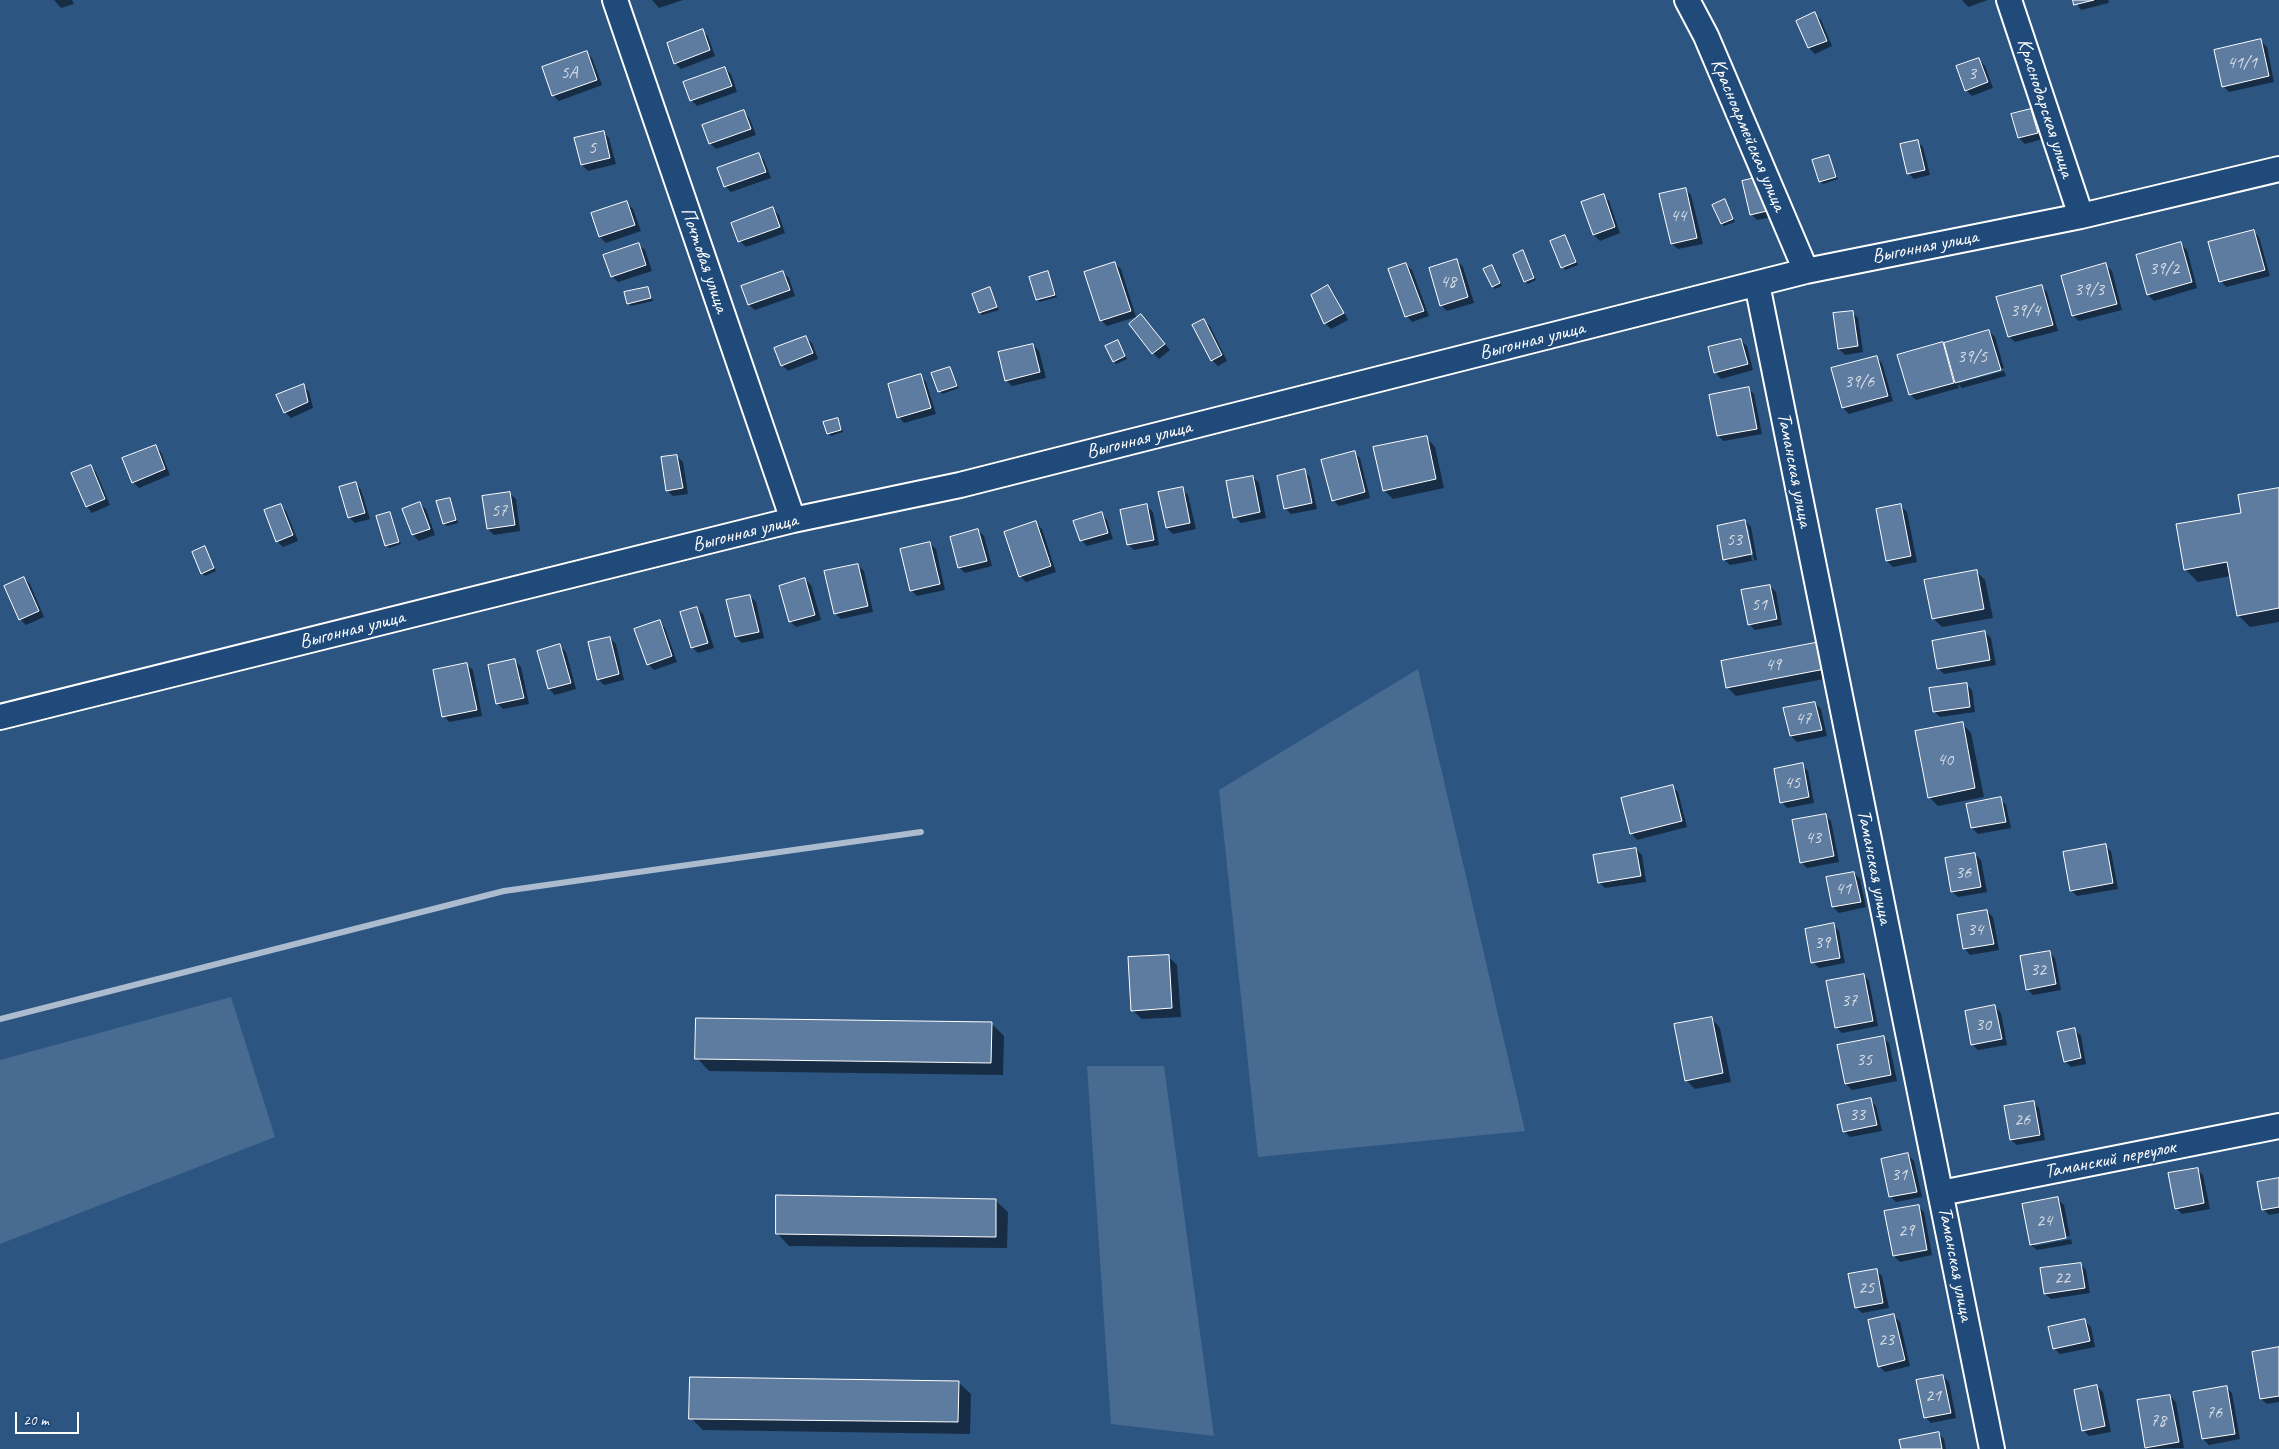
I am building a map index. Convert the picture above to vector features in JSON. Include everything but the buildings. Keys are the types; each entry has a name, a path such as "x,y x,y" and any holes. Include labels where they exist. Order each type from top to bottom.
{"street":[{"name":"Почтовая улица","path":"615,0 793,520"},
{"name":"Красноармейская улица","path":"1687,0 1706,36 1806,272"},
{"name":"Краснодарская улица","path":"2009,0 2081,216"},
{"name":"Выгонная улица","path":"0,718 793,520 960,485 1756,284 1806,272 2081,216 2279,169"},
{"name":"Таманская улица","path":"1756,284 1992,1449"},
{"name":"Таманский переулок","path":"1941,1193 2279,1126"}],"shaded area":[{"path":"1418,669 1525,1131 1258,1157 1219,790"},
{"path":"231,997 275,1137 0,1244 0,1060"},
{"path":"1087,1066 1164,1066 1214,1436 1111,1424"}],"waterway":[{"path":"0,1019 504,891 921,832"}]}
